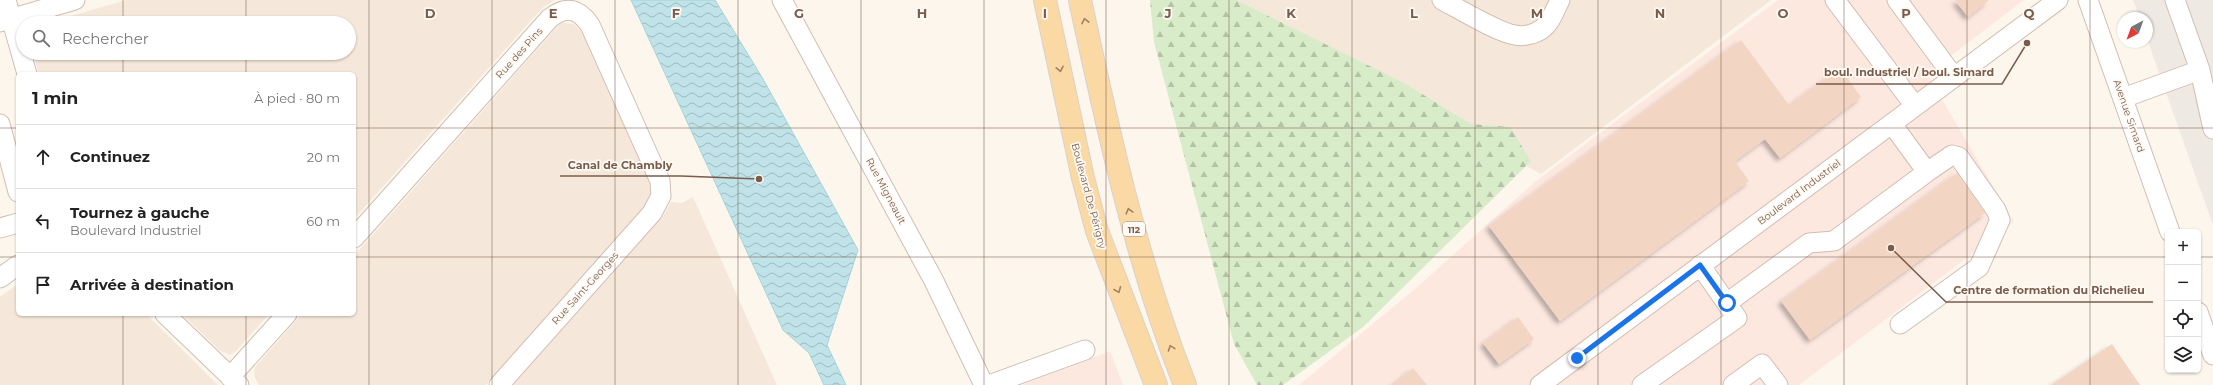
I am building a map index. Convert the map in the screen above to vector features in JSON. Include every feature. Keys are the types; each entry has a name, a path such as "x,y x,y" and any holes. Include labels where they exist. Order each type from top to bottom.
{"main road":[{"name":"Boulevard De Périgny","path":"1045,0 1081,171 1097,231 1156,385"},
{"name":"112","path":"1080,0 1115,158 1138,245 1158,309 1185,385"}],"street":[{"path":"6,0 6,20 16,46"},
{"path":"20,16 75,0"},
{"name":"Rue Migneault","path":"782,0 934,281 984,385"},
{"path":"1442,0 1509,34 1522,36 1529,35 1542,29 1551,18 1560,0"},
{"path":"1835,0 1915,106"},
{"path":"1898,0 1954,77"},
{"name":"Boulevard Industriel","path":"1543,384 1700,265 2058,0"},
{"name":"Avenue Simard","path":"2088,0 2169,229"},
{"path":"2175,0 2200,70 2213,129"},
{"name":"Rue des Pins","path":"356,236 548,21 558,12 567,9 579,12 590,26 661,188"},
{"path":"6,20 16,17"},
{"path":"22,60 26,72"},
{"path":"2123,98 2200,70"},
{"path":"0,124 16,184"},
{"path":"1892,124 1927,172"},
{"path":"1727,303 1808,243 1834,241 1952,154 1959,157 1996,210 2000,220 1980,267 1900,324"},
{"name":"Rue Saint-Georges","path":"499,385 652,213 660,200 661,188"},
{"path":"0,228 16,224"},
{"path":"1642,385 1737,318 1700,265"},
{"path":"167,316 235,381 284,316"},
{"path":"2201,321 2213,355"},
{"path":"988,385 1084,350"},
{"path":"1733,385 1762,364 1778,385"}],"shaded area":[{"path":"126,0 555,0 542,8 356,217 356,72 38,72 35,60 356,60 356,16 71,16"},
{"path":"1231,0 1771,0 1541,174"},
{"path":"1778,0 2024,0 1927,74 2014,222 1799,385 1299,385 1416,288 1536,181"},
{"path":"2133,0 2213,0 2213,225 2150,48 2153,48 2153,12 2138,12"},
{"path":"563,23 574,24 583,33 653,185 653,193 644,208 486,385 259,385 254,376 255,367 300,316 356,316 356,254 558,26"},
{"path":"693,197 777,385 513,385 664,215 671,202 682,203"},
{"path":"16,285 16,316 148,316 218,385 0,385 0,297"},
{"path":"184,316 267,316 236,351 230,355 219,350"},
{"path":"1110,351 1123,385 1022,385"}],"green space":[{"path":"1150,0 1236,0 1404,83 1471,124 1510,127 1531,161 1363,327 1283,385 1257,385 1234,344 1154,42"}],"water":[{"path":"631,0 715,0 763,79 858,250 827,345 846,385 824,385 809,353 783,330"}],"building":[{"path":"1955,0 1989,0 1968,17"},
{"path":"1741,40 1789,105 1840,68 1861,97 1780,158 1765,139 1735,161 1749,181 1560,321 1489,226"},
{"path":"1957,173 1985,213 1810,340 1781,301"},
{"path":"1518,317 1534,339 1499,364 1483,343"},
{"path":"2112,344 2140,385 2051,385"},
{"path":"1413,368 1427,385 1393,385"}],"place":[{"name":"boul. Industriel / boul. Simard","path":"2027,43"},
{"name":"Canal de Chambly","path":"759,179"},
{"name":"Centre de formation du Richelieu","path":"1891,248"}],"route":[{"path":"1577,358 1700,265 1727,303"}]}
